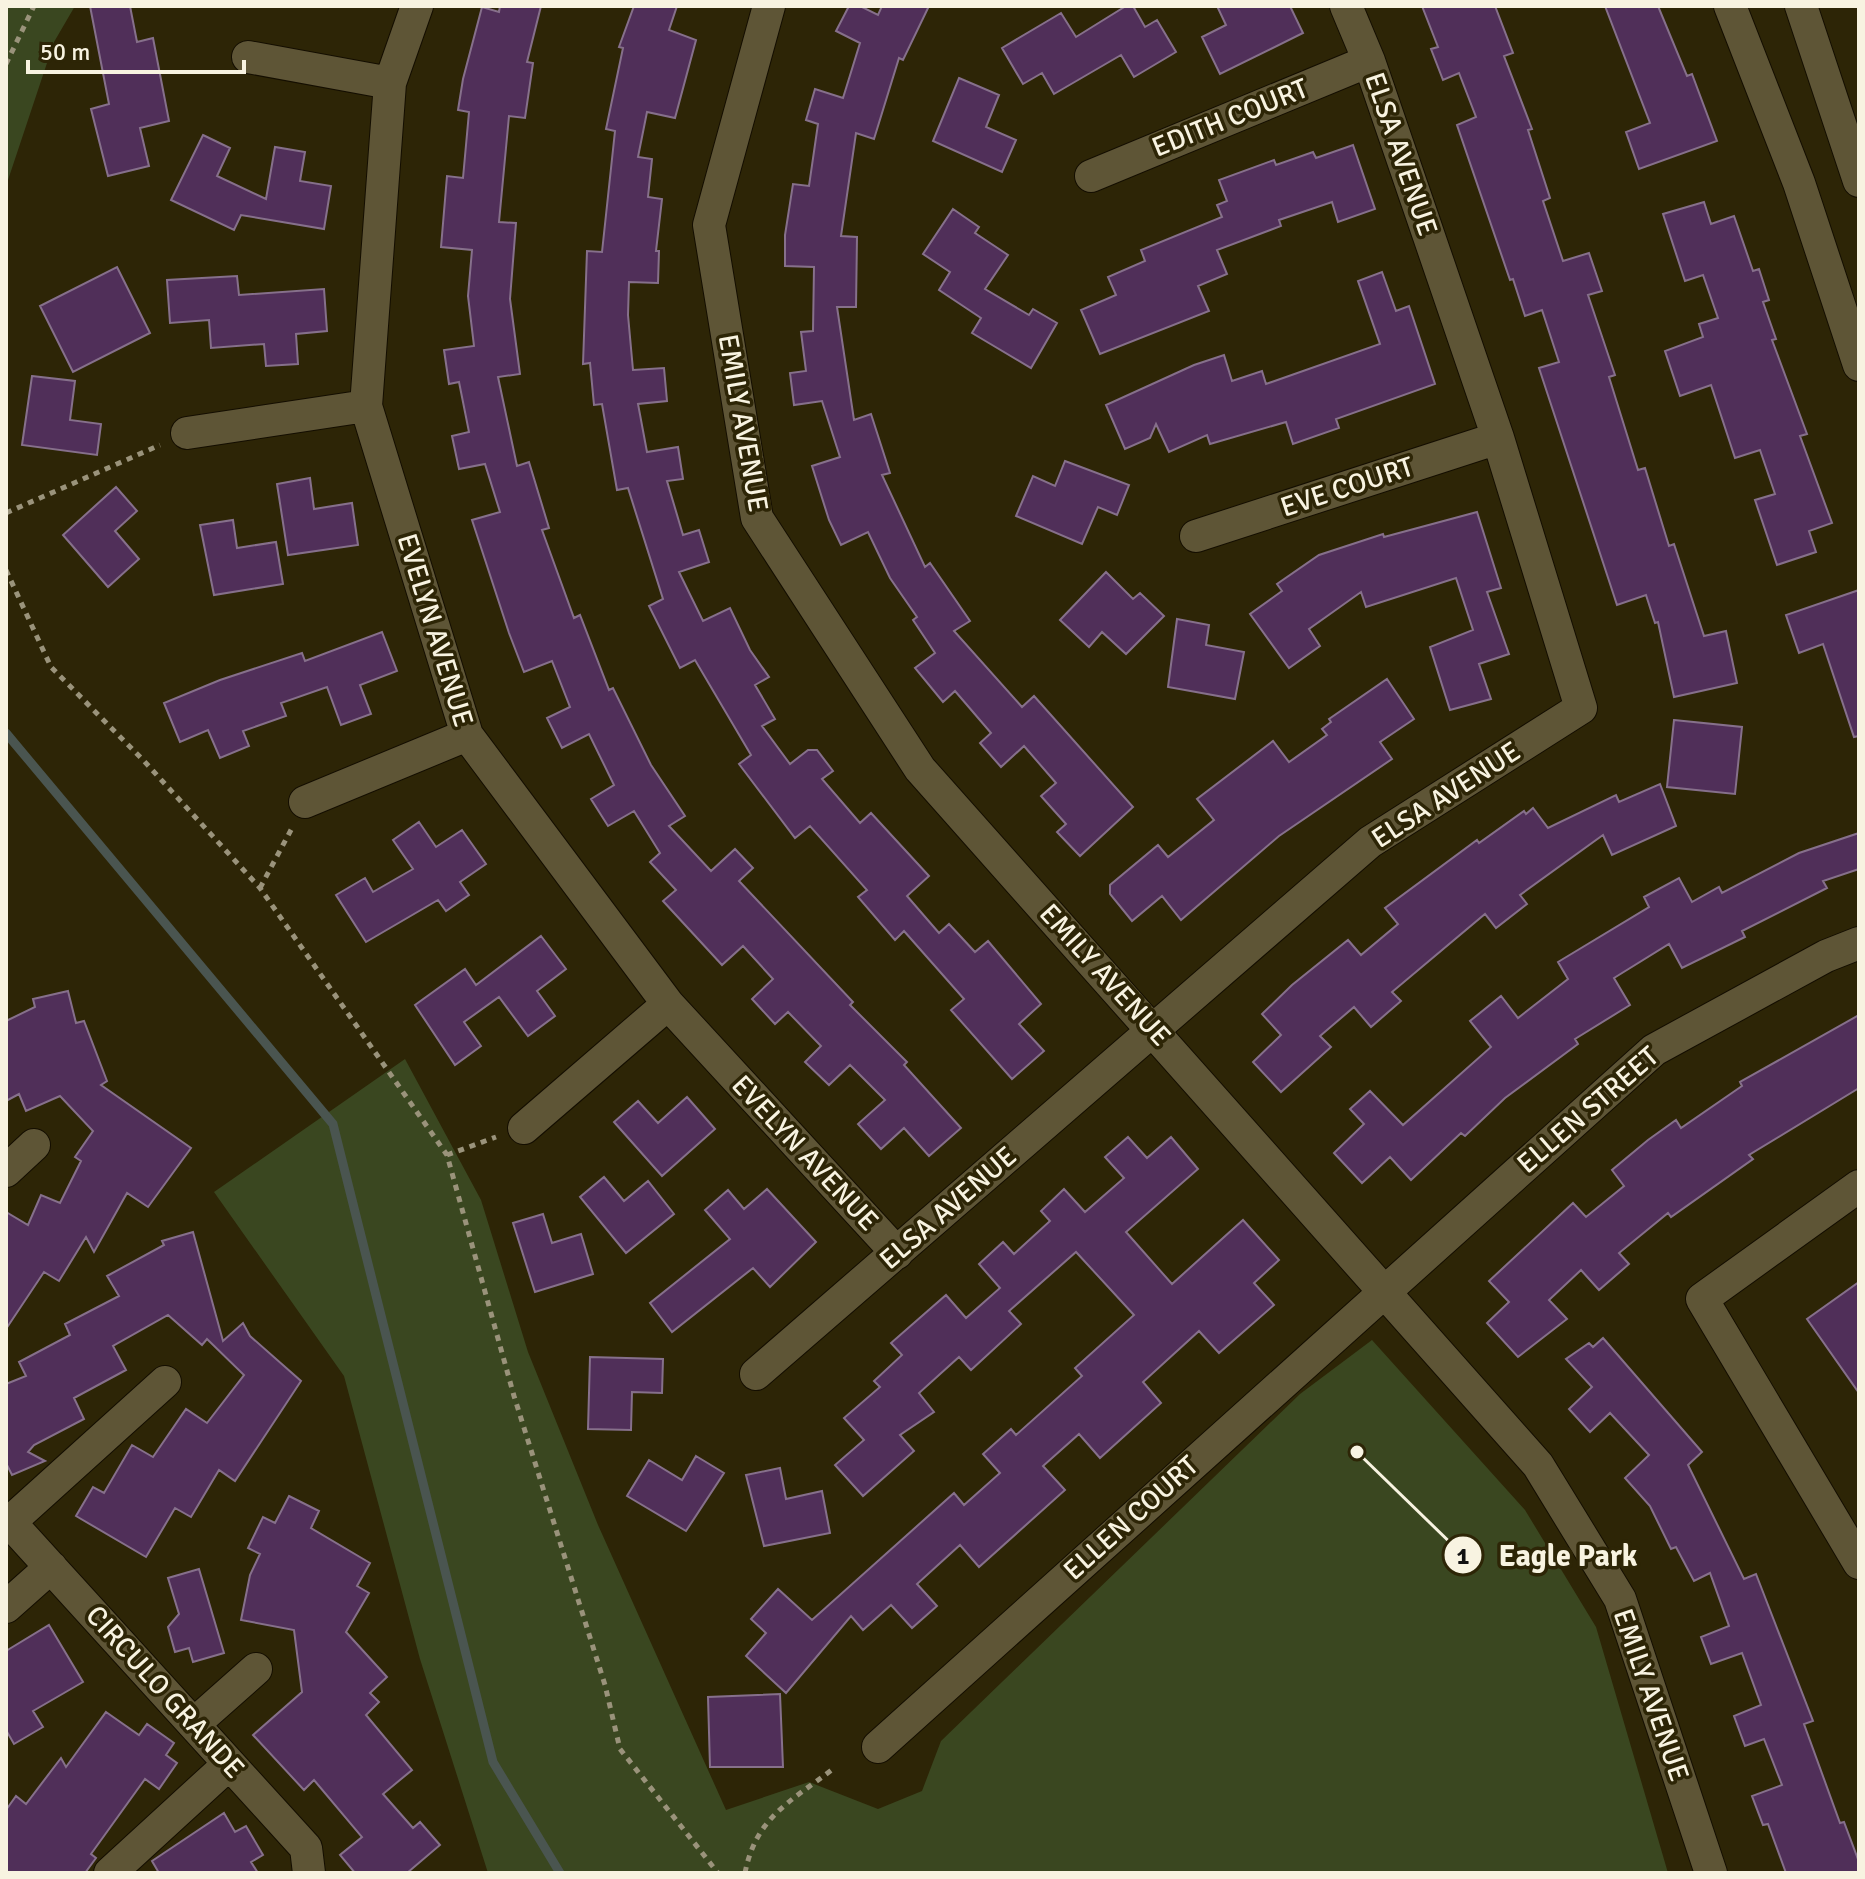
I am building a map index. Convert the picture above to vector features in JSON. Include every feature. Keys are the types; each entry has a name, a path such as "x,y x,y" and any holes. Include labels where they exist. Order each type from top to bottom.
{"street":[{"name":"EVELYN AVENUE","path":"417,6 390,83 366,406 467,735 668,1004 897,1253"},
{"name":"EMILY AVENUE","path":"769,6 709,225 757,518 920,769 1538,1465 1620,1599 1711,1873"},
{"name":"ELSA AVENUE","path":"756,1374 1370,842 1581,708 1498,438 1369,61 1346,6"},
{"path":"1730,6 1799,183 1859,365"},
{"path":"1801,6 1859,181"},
{"path":"248,57 390,83"},
{"name":"EDITH COURT","path":"1091,176 1369,61"},
{"path":"187,433 366,406"},
{"name":"EVE COURT","path":"1196,536 1498,438"},
{"path":"305,802 467,735"},
{"name":"ELLEN STREET","path":"1384,1290 1654,1050 1826,956 1859,943"},
{"path":"524,1128 668,1004"},
{"path":"6,1171 34,1145"},
{"path":"1855,1547 1702,1299 1859,1186"},
{"name":"ELLEN COURT","path":"878,1747 1384,1290"},
{"path":"8,1520 165,1382"},
{"name":"CIRCULO GRANDE","path":"8,1520 306,1848 309,1873"},
{"path":"6,1607 51,1567"},
{"path":"194,1724 256,1669"},
{"path":"110,1873 229,1764"}],"path":[{"path":"6,64 34,6"},
{"path":"6,513 11,508 187,433"},
{"path":"6,570 51,667 144,761 260,888 447,1155 514,1396 605,1685 620,1749 718,1873"},
{"path":"260,888 305,802"},
{"path":"447,1155 524,1128"},
{"path":"745,1873 755,1837 781,1809 833,1769"}],"green space":[{"path":"6,6 75,6 54,42 6,186"},
{"path":"405,1059 481,1200 528,1352 598,1525 726,1810 809,1782 878,1809 922,1791 941,1741 1300,1394 1372,1340 1525,1510 1596,1627 1668,1873 488,1873 420,1659 344,1376 214,1192"}],"building":[{"path":"90,6 130,6 137,42 153,38 169,121 140,128 149,166 108,176 91,109 109,104"},
{"path":"500,6 541,6 527,62 533,63 525,118 509,116 499,222 516,223 510,299 520,374 498,377 517,466 529,462 549,528 542,530 574,618 580,615 609,690 613,688 651,765 685,816 669,826 711,871 735,849 753,868 739,881 853,1002 850,1005 907,1062 904,1065 961,1128 929,1156 904,1128 881,1149 858,1124 885,1100 850,1065 829,1085 805,1062 821,1046 788,1012 775,1024 752,999 773,979 743,946 722,965 663,901 676,890 650,862 660,853 634,811 608,826 591,799 614,785 589,734 562,748 547,718 570,707 552,661 524,672 509,633 472,520 500,512 485,464 459,469 452,436 469,432 459,382 449,384 444,350 474,346 468,296 472,250 441,247 447,176 463,178 469,112 458,110 463,79 482,7 499,12"},
{"path":"634,6 677,6 669,30 696,40 675,118 647,112 638,157 652,159 648,197 662,199 656,251 659,251 658,283 629,282 628,315 633,370 664,368 667,401 638,404 647,452 678,447 683,479 667,481 683,535 699,530 709,562 679,572 703,621 730,608 750,650 769,677 755,685 775,719 762,726 790,764 808,750 817,750 833,771 822,779 860,823 871,813 929,876 907,896 939,933 949,924 975,952 988,941 1041,1004 1019,1024 1044,1051 1012,1079 951,1010 964,999 904,931 895,940 858,897 867,890 810,826 795,838 739,764 751,755 695,660 680,668 649,606 663,599 628,488 617,490 602,404 594,405 590,363 583,364 587,251 602,252 615,131 606,129 623,48 619,47"},
{"path":"849,6 860,6 878,15 882,6 929,6 903,60 899,58 874,139 856,133 841,236 857,237 856,307 837,307 854,420 871,414 890,473 882,475 925,567 930,563 970,621 954,631 1022,707 1034,696 1133,807 1080,856 1057,832 1066,824 1041,796 1056,783 1024,746 1001,767 980,743 991,733 955,691 943,702 915,668 935,653 913,620 917,617 890,578 868,532 841,545 829,520 812,466 840,457 822,401 794,405 790,373 806,371 801,332 813,331 814,267 785,266 785,235 793,184 809,186 818,124 806,120 815,89 843,98 860,43 836,31"},
{"path":"1126,6 1133,6 1145,27 1157,20 1176,52 1134,77 1121,55 1054,94 1042,73 1023,84 1002,48 1061,13 1076,37"},
{"path":"1217,6 1290,6 1303,33 1220,74 1202,37 1226,25"},
{"path":"1422,6 1495,6 1513,53 1504,56 1532,129 1528,130 1550,198 1543,201 1563,261 1589,253 1602,291 1588,295 1615,375 1609,377 1638,470 1645,468 1669,546 1674,544 1704,636 1726,631 1737,683 1674,697 1658,622 1655,623 1646,595 1617,605 1539,368 1559,362 1542,310 1525,316 1513,279 1510,280 1457,125 1476,117 1459,73 1443,80 1431,49 1438,47"},
{"path":"1605,6 1658,6 1687,76 1692,74 1717,141 1639,169 1626,132 1650,123"},
{"path":"959,78 999,95 986,127 1016,140 1002,172 933,141"},
{"path":"203,135 230,148 217,176 266,199 275,147 305,152 300,181 331,186 324,229 241,215 234,230 171,200"},
{"path":"1353,145 1375,209 1338,222 1332,202 1279,220 1281,226 1217,250 1227,274 1198,286 1209,311 1100,354 1081,310 1116,295 1108,277 1145,261 1141,250 1222,217 1217,205 1227,201 1219,180 1274,160 1276,165 1313,152 1316,158"},
{"path":"1704,202 1711,224 1734,216 1753,271 1759,269 1769,300 1763,302 1776,339 1772,340 1807,434 1800,436 1832,523 1809,531 1816,552 1777,565 1755,500 1775,494 1760,450 1735,458 1711,385 1680,396 1665,351 1703,337 1699,324 1718,318 1703,275 1685,281 1663,214"},
{"path":"953,209 979,227 975,233 1008,255 985,289 1029,315 1033,309 1057,323 1031,368 972,333 981,318 939,290 950,272 923,254"},
{"path":"117,267 150,333 73,372 40,306"},
{"path":"1382,272 1396,311 1409,306 1435,384 1336,419 1339,428 1293,444 1286,422 1210,444 1207,435 1169,452 1156,424 1150,438 1125,449 1106,405 1194,365 1224,355 1232,381 1262,371 1266,384 1380,344 1358,281"},
{"path":"237,276 239,295 324,289 327,331 296,334 298,364 266,366 264,344 211,348 209,320 170,323 167,280"},
{"path":"32,376 75,381 70,420 101,424 97,455 22,445"},
{"path":"1065,461 1129,485 1117,515 1098,507 1082,544 1016,516 1033,476 1055,486"},
{"path":"310,478 314,509 352,503 358,545 288,555 277,484"},
{"path":"116,487 137,511 115,531 139,559 108,587 63,535"},
{"path":"1477,512 1501,588 1487,592 1509,654 1479,664 1491,699 1450,710 1430,647 1473,630 1456,578 1366,607 1361,592 1309,629 1320,646 1289,668 1250,614 1282,591 1277,584 1319,555 1383,534 1384,537"},
{"path":"233,520 237,548 276,542 283,584 214,595 200,525"},
{"path":"1106,572 1133,599 1140,593 1164,616 1126,654 1102,632 1089,647 1060,620"},
{"path":"1859,590 1859,736 1854,737 1823,644 1799,653 1786,615"},
{"path":"1177,619 1209,625 1206,645 1244,652 1235,699 1168,687"},
{"path":"382,632 397,671 360,685 371,714 341,725 327,687 281,703 286,716 243,731 249,746 220,758 208,730 180,742 164,703 220,680 302,653 305,661"},
{"path":"1387,679 1414,719 1380,742 1392,759 1279,836 1181,920 1162,896 1132,921 1110,894 1110,885 1158,845 1168,857 1214,820 1197,799 1273,741 1289,762 1327,735 1322,729 1331,722 1329,719"},
{"path":"1674,720 1742,727 1735,794 1667,787"},
{"path":"1660,784 1676,826 1612,855 1603,835 1520,895 1527,904 1496,928 1485,914 1392,992 1401,1001 1371,1027 1354,1007 1320,1036 1331,1047 1281,1092 1253,1062 1281,1035 1262,1014 1292,985 1348,940 1361,955 1398,924 1385,908 1477,840 1479,843 1533,808 1548,828 1616,795 1619,802"},
{"path":"419,822 436,847 462,830 486,864 460,882 469,895 446,911 438,900 366,942 336,895 365,878 373,892 413,869 393,840"},
{"path":"1859,833 1859,869 1823,881 1827,888 1742,931 1745,937 1682,968 1669,944 1614,978 1630,1005 1575,1039 1578,1044 1505,1098 1465,1136 1461,1133 1411,1180 1390,1157 1362,1183 1334,1153 1364,1124 1350,1109 1370,1091 1403,1125 1491,1047 1470,1021 1501,996 1518,1018 1568,979 1558,962 1649,907 1644,897 1679,878 1692,902 1719,887 1722,893 1799,853"},
{"path":"541,936 566,969 537,991 555,1016 528,1036 499,997 464,1022 481,1046 455,1065 415,1005 465,969 476,985"},
{"path":"68,991 76,1023 84,1021 107,1081 101,1085 191,1148 148,1207 127,1193 94,1252 86,1237 59,1281 44,1272 6,1329 6,1212 28,1225 41,1195 60,1203 81,1161 75,1157 93,1131 60,1096 26,1111 19,1094 6,1101 6,1021 35,1007 33,999"},
{"path":"1859,1015 1859,1088 1749,1155 1753,1159 1671,1217 1668,1213 1619,1253 1629,1264 1599,1290 1581,1270 1549,1300 1567,1319 1518,1357 1487,1323 1509,1302 1489,1281 1573,1203 1586,1217 1624,1186 1612,1170 1648,1140 1676,1120 1681,1128 1742,1086 1740,1082"},
{"path":"687,1097 715,1129 662,1176 614,1122 638,1101 658,1123"},
{"path":"1128,1137 1147,1158 1171,1137 1198,1169 1126,1232 1172,1284 1243,1220 1279,1260 1254,1283 1274,1305 1219,1353 1199,1331 1143,1382 1161,1403 1100,1458 1079,1434 1043,1466 1065,1490 979,1567 960,1545 917,1584 937,1606 912,1628 891,1605 863,1630 851,1616 786,1693 746,1656 766,1633 751,1619 778,1589 812,1620 954,1493 964,1505 1000,1473 983,1454 1011,1429 1016,1435 1082,1376 1075,1368 1134,1315 1076,1252 1009,1311 1021,1324 971,1370 959,1357 919,1393 934,1412 900,1435 914,1451 863,1496 835,1465 864,1440 844,1418 880,1387 874,1381 902,1355 891,1343 946,1295 966,1318 1000,1288 979,1264 1003,1242 1014,1254 1050,1221 1041,1211 1064,1189 1085,1212 1124,1178 1105,1157"},
{"path":"604,1177 624,1201 648,1181 674,1214 626,1253 580,1197"},
{"path":"767,1189 816,1242 770,1287 753,1268 672,1332 650,1303 730,1239 705,1210 728,1190 744,1209"},
{"path":"543,1214 552,1243 581,1234 593,1274 535,1292 513,1223"},
{"path":"193,1232 223,1341 243,1323 250,1336 301,1381 235,1481 219,1470 191,1517 175,1508 146,1557 76,1516 93,1487 104,1493 132,1445 153,1457 186,1409 207,1423 244,1375 207,1339 202,1345 168,1315 113,1346 126,1370 74,1398 84,1419 34,1445 28,1452 45,1461 12,1475 6,1463 6,1384 26,1376 19,1362 70,1335 65,1324 119,1296 107,1276 164,1245 162,1241"},
{"path":"1859,1282 1859,1393 1807,1319"},
{"path":"1603,1338 1702,1452 1688,1465 1744,1579 1756,1574 1813,1721 1804,1724 1840,1823 1844,1822 1859,1862 1859,1873 1786,1873 1768,1824 1763,1825 1752,1796 1782,1785 1764,1739 1745,1746 1734,1716 1761,1705 1742,1653 1711,1664 1701,1637 1729,1626 1710,1573 1694,1581 1676,1547 1671,1549 1650,1506 1625,1478 1649,1455 1610,1413 1590,1432 1569,1409 1592,1387 1566,1359 1589,1343 1593,1347"},
{"path":"590,1357 663,1359 662,1393 632,1392 631,1430 588,1429"},
{"path":"696,1456 724,1473 686,1531 627,1496 649,1460 682,1480"},
{"path":"780,1468 786,1499 822,1491 830,1533 764,1546 746,1475"},
{"path":"289,1496 319,1511 311,1528 370,1563 357,1586 369,1593 346,1632 387,1677 370,1693 379,1702 366,1715 412,1770 383,1794 413,1828 420,1822 440,1845 407,1873 355,1873 340,1855 362,1837 314,1780 304,1790 253,1735 302,1692 294,1630 241,1620 250,1575 260,1554 248,1548 263,1517 275,1523"},
{"path":"199,1569 224,1653 193,1662 189,1648 175,1652 168,1627 179,1614 168,1578"},
{"path":"49,1625 83,1682 33,1711 43,1727 14,1744 6,1730 6,1651"},
{"path":"780,1694 783,1767 710,1767 708,1697"},
{"path":"106,1712 139,1735 147,1724 174,1743 166,1755 177,1763 159,1789 145,1779 91,1854 96,1858 85,1873 6,1873 6,1810 16,1796 26,1804 61,1758 66,1767"},
{"path":"224,1813 235,1832 246,1826 263,1855 251,1862 258,1873 159,1873 152,1861"}],"waterway":[{"path":"6,733 333,1124 493,1762 560,1873"}],"place":[{"name":"Eagle Park","path":"1357,1452"}]}
